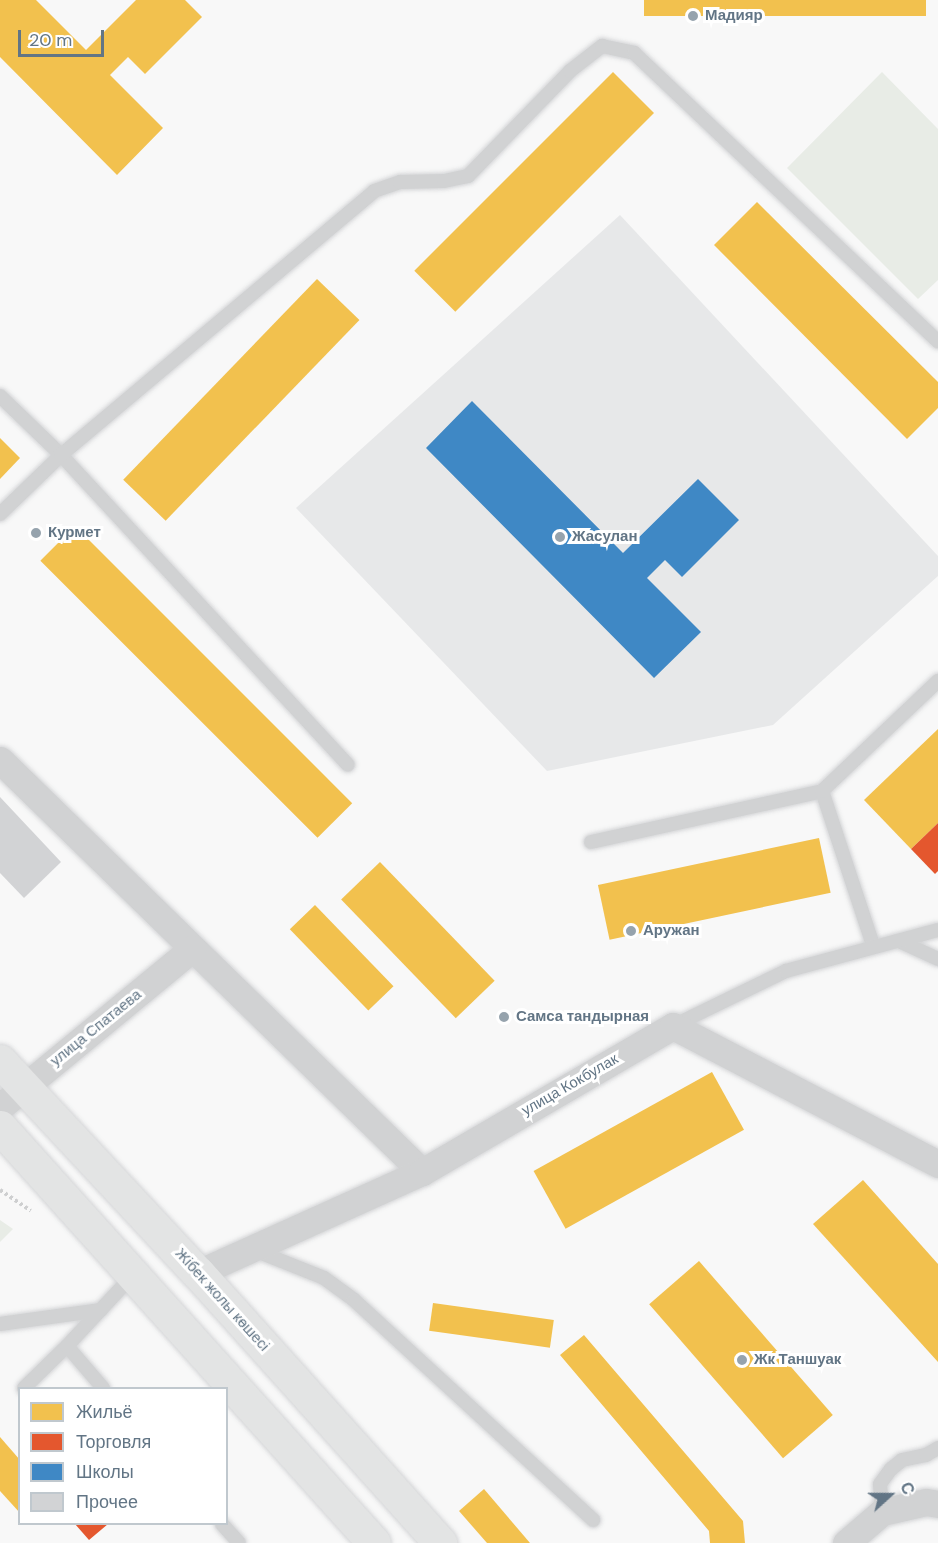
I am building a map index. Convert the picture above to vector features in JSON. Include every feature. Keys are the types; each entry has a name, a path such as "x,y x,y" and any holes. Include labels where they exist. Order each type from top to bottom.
{"main road":[{"name":"Жібек жолы көшесі","path":"0,1061 12,1097 198,1273 440,1543"},
{"path":"0,1127 374,1543"}],"street":[{"path":"0,760 422,1172"},
{"name":"улица Спатаева","path":"12,1097 192,949"},
{"path":"673,1026 938,1164"},
{"name":"улица Кокбулак","path":"198,1273 422,1172 673,1026"},
{"path":"846,1543 882,1512 926,1502 938,1504"}],"lane":[{"path":"0,514 61,456 374,191 400,182 444,182 468,176 570,71 602,46 634,53 938,341"},
{"path":"0,396 61,456 348,765"},
{"path":"591,842 822,791 938,681"},
{"path":"822,791 873,945"},
{"path":"673,1026 786,971 873,945 899,941 938,930"},
{"path":"899,941 938,959"},
{"path":"252,1249 324,1278 354,1299 593,1520"},
{"path":"26,1387 132,1276"},
{"path":"0,1324 101,1310"},
{"path":"67,1346 101,1387"},
{"path":"882,1512 880,1484 891,1469 902,1460 926,1455 938,1448"},
{"path":"223,1525 239,1543"}],"shaded area":[{"path":"882,72 938,129 938,280 918,299 787,168"},
{"path":"620,215 938,556 938,576 773,725 547,771 296,508"},
{"path":"0,1220 13,1229 0,1242"}],"building: Жильё":[{"path":"0,0 36,0 86,50 136,0 185,0 202,17 145,74 128,57 110,75 163,128 117,175 0,57"},
{"path":"644,0 926,0 926,16 644,16"},
{"path":"613,72 654,113 455,312 414,271"},
{"path":"757,202 938,382 938,408 907,439 714,245"},
{"path":"317,279 359,320 166,521 123,480"},
{"path":"0,438 20,458 0,479"},
{"path":"75,526 352,803 318,838 40,561"},
{"path":"938,729 938,823 911,849 864,800"},
{"path":"819,838 831,893 610,940 598,885"},
{"path":"380,862 495,981 456,1018 341,900"},
{"path":"315,905 393,986 368,1011 290,929"},
{"path":"712,1072 744,1130 566,1229 534,1171"},
{"path":"863,1180 938,1264 938,1362 813,1224"},
{"name":"Жк Таншуак","path":"699,1261 833,1415 783,1458 649,1304"},
{"path":"433,1303 554,1320 550,1348 429,1331"},
{"path":"584,1335 743,1521 745,1543 710,1543 709,1531 560,1355"},
{"path":"0,1437 18,1458 18,1511 0,1491"},
{"path":"484,1489 530,1543 487,1543 459,1511"}],"building: Торговля":[{"path":"938,823 938,871 935,874 911,849"},
{"path":"76,1525 107,1525 89,1540"}],"building: Школы":[{"name":"Жасулан","path":"472,401 623,553 698,479 739,520 682,577 665,560 647,578 701,632 654,678 426,448"}],"building: Прочее":[{"path":"0,797 61,862 24,898 0,873"}],"place":[{"name":"Мадияр","path":"693,16"},
{"name":"Курмет","path":"36,533"},
{"name":"Жасулан","path":"560,537"},
{"name":"Аружан","path":"631,931"},
{"name":"Самса тандырная","path":"504,1017"},
{"name":"Жк Таншуак","path":"742,1360"}]}
